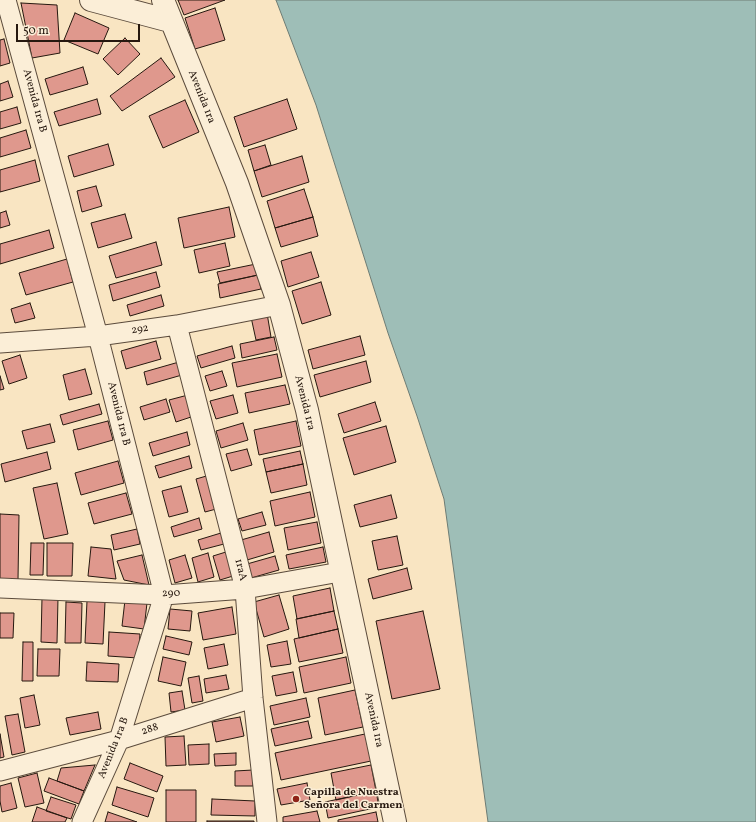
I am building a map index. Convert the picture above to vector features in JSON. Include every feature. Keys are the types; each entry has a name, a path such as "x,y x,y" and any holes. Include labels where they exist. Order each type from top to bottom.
{"street":[{"name":"Avenida 1ra B","path":"6,0 98,336 164,595 119,740 82,822"},
{"path":"91,0 170,21"},
{"name":"Avenida 1ra","path":"163,0 170,21 237,183 278,305 307,410 340,572 395,822"},
{"name":"292","path":"0,342 98,336 176,324 278,305"},
{"name":"1raA","path":"176,324 245,589 253,698 267,822"},
{"name":"290","path":"0,588 164,595 245,589 340,572"},
{"name":"288","path":"0,771 119,740 253,698"}],"water":[{"path":"276,0 756,0 756,822 488,822 444,499 388,333 316,105"}],"building":[{"path":"178,0 225,0 184,15"},
{"path":"21,3 57,5 60,53 32,58"},
{"path":"215,8 225,40 195,49 185,18"},
{"path":"75,13 109,28 98,54 64,40"},
{"path":"125,38 140,54 118,75 103,59"},
{"path":"4,39 10,63 0,66 0,40"},
{"path":"161,58 175,77 122,111 110,96"},
{"path":"83,67 88,84 50,95 45,79"},
{"path":"8,81 13,97 0,101 0,84"},
{"path":"97,99 101,114 59,126 54,112"},
{"path":"287,99 297,129 244,147 234,117"},
{"path":"185,100 199,132 163,148 149,116"},
{"path":"17,107 21,123 0,129 0,112"},
{"path":"26,130 31,148 0,157 0,138"},
{"path":"108,144 114,165 74,177 68,156"},
{"path":"265,145 271,165 254,171 248,150"},
{"path":"302,156 309,182 262,197 254,171"},
{"path":"35,160 40,181 0,192 0,170"},
{"path":"96,186 102,206 82,212 77,191"},
{"path":"304,189 313,217 275,228 267,201"},
{"path":"229,207 235,237 184,248 178,218"},
{"path":"6,211 10,225 0,228 0,213"},
{"path":"125,214 132,238 98,248 91,223"},
{"path":"313,217 318,236 281,247 275,228"},
{"path":"49,230 54,248 0,264 0,244"},
{"path":"156,242 162,265 116,278 109,256"},
{"path":"225,243 230,266 199,273 194,250"},
{"path":"311,252 319,277 288,287 281,261"},
{"path":"67,259 73,282 26,295 19,273"},
{"path":"256,264 258,275 220,283 217,272"},
{"path":"156,272 160,287 113,301 109,285"},
{"path":"258,275 261,289 220,298 218,284"},
{"path":"321,282 331,315 302,324 292,291"},
{"path":"161,295 164,306 130,316 127,305"},
{"path":"30,303 35,318 15,323 11,309"},
{"path":"267,313 271,337 256,340 251,317"},
{"path":"360,336 365,355 313,369 308,350"},
{"path":"274,337 277,350 242,358 240,344"},
{"path":"156,341 161,359 126,369 121,351"},
{"path":"232,346 235,358 201,368 197,356"},
{"path":"277,354 282,377 237,387 232,363"},
{"path":"20,355 27,378 9,384 2,361"},
{"path":"366,361 371,382 320,397 314,375"},
{"path":"179,362 182,375 147,385 144,372"},
{"path":"85,369 92,394 69,400 63,375"},
{"path":"222,371 227,386 210,391 205,376"},
{"path":"0,376 4,389 0,390"},
{"path":"285,385 290,404 249,413 245,393"},
{"path":"188,395 194,416 176,422 169,400"},
{"path":"233,395 238,413 216,419 210,401"},
{"path":"166,399 170,412 144,420 140,407"},
{"path":"375,402 381,421 344,433 338,414"},
{"path":"99,404 102,414 63,425 60,415"},
{"path":"108,421 113,440 78,450 73,430"},
{"path":"296,421 301,446 259,455 254,430"},
{"path":"243,423 248,440 221,448 216,431"},
{"path":"50,424 55,442 27,449 22,431"},
{"path":"386,426 396,462 354,475 343,438"},
{"path":"187,432 190,445 153,456 149,443"},
{"path":"247,449 252,465 231,471 226,454"},
{"path":"300,451 303,464 266,472 263,459"},
{"path":"47,452 51,469 5,482 1,464"},
{"path":"189,456 192,468 159,478 155,466"},
{"path":"118,461 124,483 81,495 75,473"},
{"path":"303,464 307,485 271,493 266,472"},
{"path":"210,475 220,508 205,512 196,479"},
{"path":"57,483 68,534 44,539 33,488"},
{"path":"181,486 188,512 169,517 162,491"},
{"path":"310,492 315,517 275,526 270,501"},
{"path":"126,493 132,514 94,524 88,503"},
{"path":"391,495 397,518 360,527 354,505"},
{"path":"262,512 266,525 242,531 238,519"},
{"path":"0,514 19,515 18,580 0,580"},
{"path":"199,518 202,529 174,537 171,527"},
{"path":"317,522 321,543 288,550 284,528"},
{"path":"137,529 140,544 114,550 111,535"},
{"path":"269,532 274,552 247,560 241,540"},
{"path":"221,533 224,544 201,550 198,540"},
{"path":"397,536 403,565 378,570 372,541"},
{"path":"31,543 44,543 43,575 30,575"},
{"path":"47,543 73,543 72,576 47,576"},
{"path":"91,547 111,549 116,579 88,576"},
{"path":"323,547 326,562 289,569 286,555"},
{"path":"226,552 233,576 220,580 213,556"},
{"path":"208,553 214,577 198,582 192,558"},
{"path":"142,555 149,585 124,580 117,561"},
{"path":"185,555 192,578 175,583 169,560"},
{"path":"275,556 279,570 251,578 247,564"},
{"path":"407,568 412,589 373,599 368,579"},
{"path":"330,588 334,611 297,619 293,596"},
{"path":"279,595 289,629 264,637 254,602"},
{"path":"42,598 58,598 57,643 41,642"},
{"path":"125,600 147,603 144,629 122,626"},
{"path":"87,601 105,602 103,644 85,643"},
{"path":"66,602 82,603 81,643 65,643"},
{"path":"232,607 236,634 203,640 198,613"},
{"path":"170,609 192,611 190,631 168,629"},
{"path":"334,611 338,629 299,638 296,619"},
{"path":"423,611 440,689 392,699 376,621"},
{"path":"0,613 14,613 13,638 0,638"},
{"path":"338,629 343,653 299,662 294,639"},
{"path":"109,632 140,634 138,658 108,656"},
{"path":"166,636 192,642 189,655 163,649"},
{"path":"287,641 291,664 271,667 267,645"},
{"path":"23,642 33,642 33,681 22,681"},
{"path":"224,644 228,665 208,669 204,648"},
{"path":"38,649 60,649 59,676 37,676"},
{"path":"163,657 186,662 181,686 158,681"},
{"path":"346,657 351,683 304,693 299,667"},
{"path":"87,662 119,664 118,682 86,681"},
{"path":"293,672 297,692 276,696 272,676"},
{"path":"226,675 229,689 206,693 204,679"},
{"path":"199,676 203,701 192,703 188,678"},
{"path":"355,690 363,727 325,735 318,698"},
{"path":"182,691 185,710 171,712 169,693"},
{"path":"34,695 40,725 25,728 20,698"},
{"path":"306,698 310,717 274,725 270,706"},
{"path":"98,712 101,729 70,735 66,718"},
{"path":"18,714 25,752 12,755 5,716"},
{"path":"240,717 244,736 216,742 212,722"},
{"path":"308,721 312,738 275,746 271,729"},
{"path":"0,734 4,757 0,758"},
{"path":"365,734 371,761 281,780 275,753"},
{"path":"184,736 186,765 166,766 165,737"},
{"path":"209,744 209,764 189,765 188,745"},
{"path":"236,753 236,765 215,766 214,754"},
{"path":"130,763 163,776 157,792 124,779"},
{"path":"95,765 84,791 57,781 61,768"},
{"path":"371,765 376,791 336,800 331,773"},
{"path":"253,770 253,786 235,786 235,771"},
{"path":"37,773 44,803 25,807 18,778"},
{"path":"49,778 84,791 79,804 44,791"},
{"path":"11,783 17,808 2,812 0,786"},
{"path":"307,783 310,800 281,805 277,789"},
{"path":"117,787 154,798 148,817 112,805"},
{"path":"166,790 196,790 196,822 166,822"},
{"path":"376,791 379,807 328,818 325,802"},
{"path":"51,797 76,805 71,819 46,811"},
{"path":"212,799 255,801 255,816 211,815"},
{"path":"37,807 67,818 65,822 32,822"},
{"path":"317,811 320,822 283,822 283,817"},
{"path":"108,812 137,822 105,822"},
{"path":"376,812 378,822 338,822 338,820"},
{"path":"254,821 254,822 207,822"}],"place":[{"name":"Capilla de Nuestra Señora del Carmen","path":"296,799"}]}
